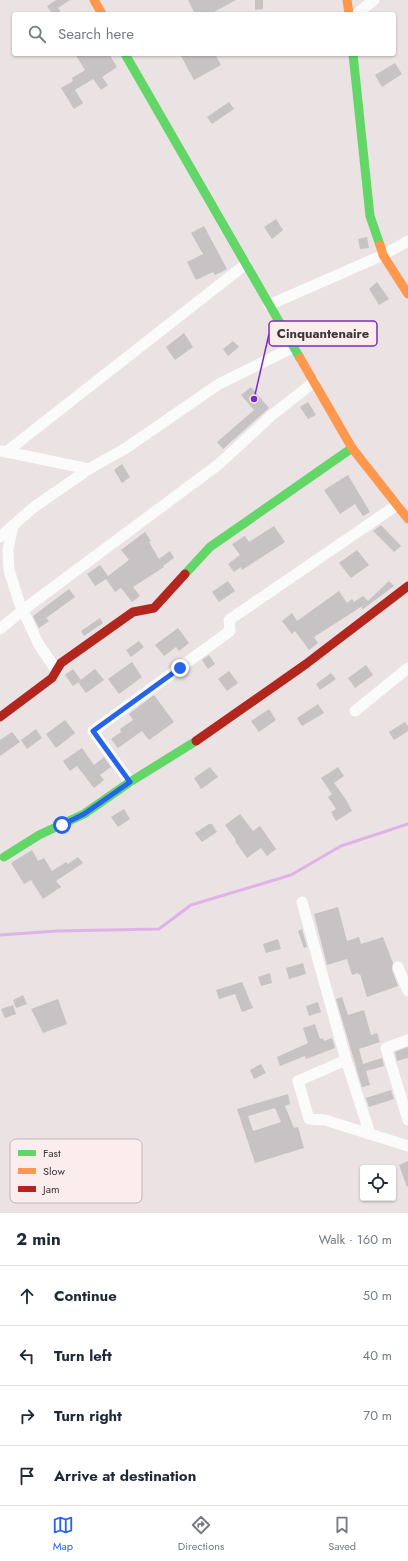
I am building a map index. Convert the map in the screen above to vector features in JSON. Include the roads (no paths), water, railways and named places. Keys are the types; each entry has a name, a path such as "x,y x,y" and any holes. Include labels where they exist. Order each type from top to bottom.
{"street":[{"path":"94,0 101,12"},
{"path":"348,0 349,12"},
{"path":"359,12 374,0"},
{"path":"126,56 352,448 408,519"},
{"path":"353,56 370,216 383,255 408,294"},
{"path":"269,305 383,255 408,241"},
{"path":"3,451 246,264"},
{"path":"0,537 34,507 89,469 126,448 219,384 294,347"},
{"path":"0,629 23,610 219,464 272,415 314,382"},
{"path":"0,717 52,678 61,663 133,612 154,608 210,547 352,448"},
{"path":"3,451 89,469"},
{"path":"130,782 93,731 230,631 229,620 397,505"},
{"path":"13,525 8,550 9,570 23,610 39,645 57,671"},
{"path":"4,857 39,835 84,814 130,782 211,732 306,664 408,586"},
{"path":"355,711 408,668"},
{"path":"302,902 346,1060 370,1134"},
{"path":"398,968 408,991"},
{"path":"408,1040 386,1048 408,1120"},
{"path":"346,1060 298,1081 309,1119 325,1120 408,1146"}],"waterway":[{"path":"0,935 57,931 159,929 191,905 291,875 341,846 408,824"}],"place":[{"name":"Cinquantenaire","path":"254,399"}]}
